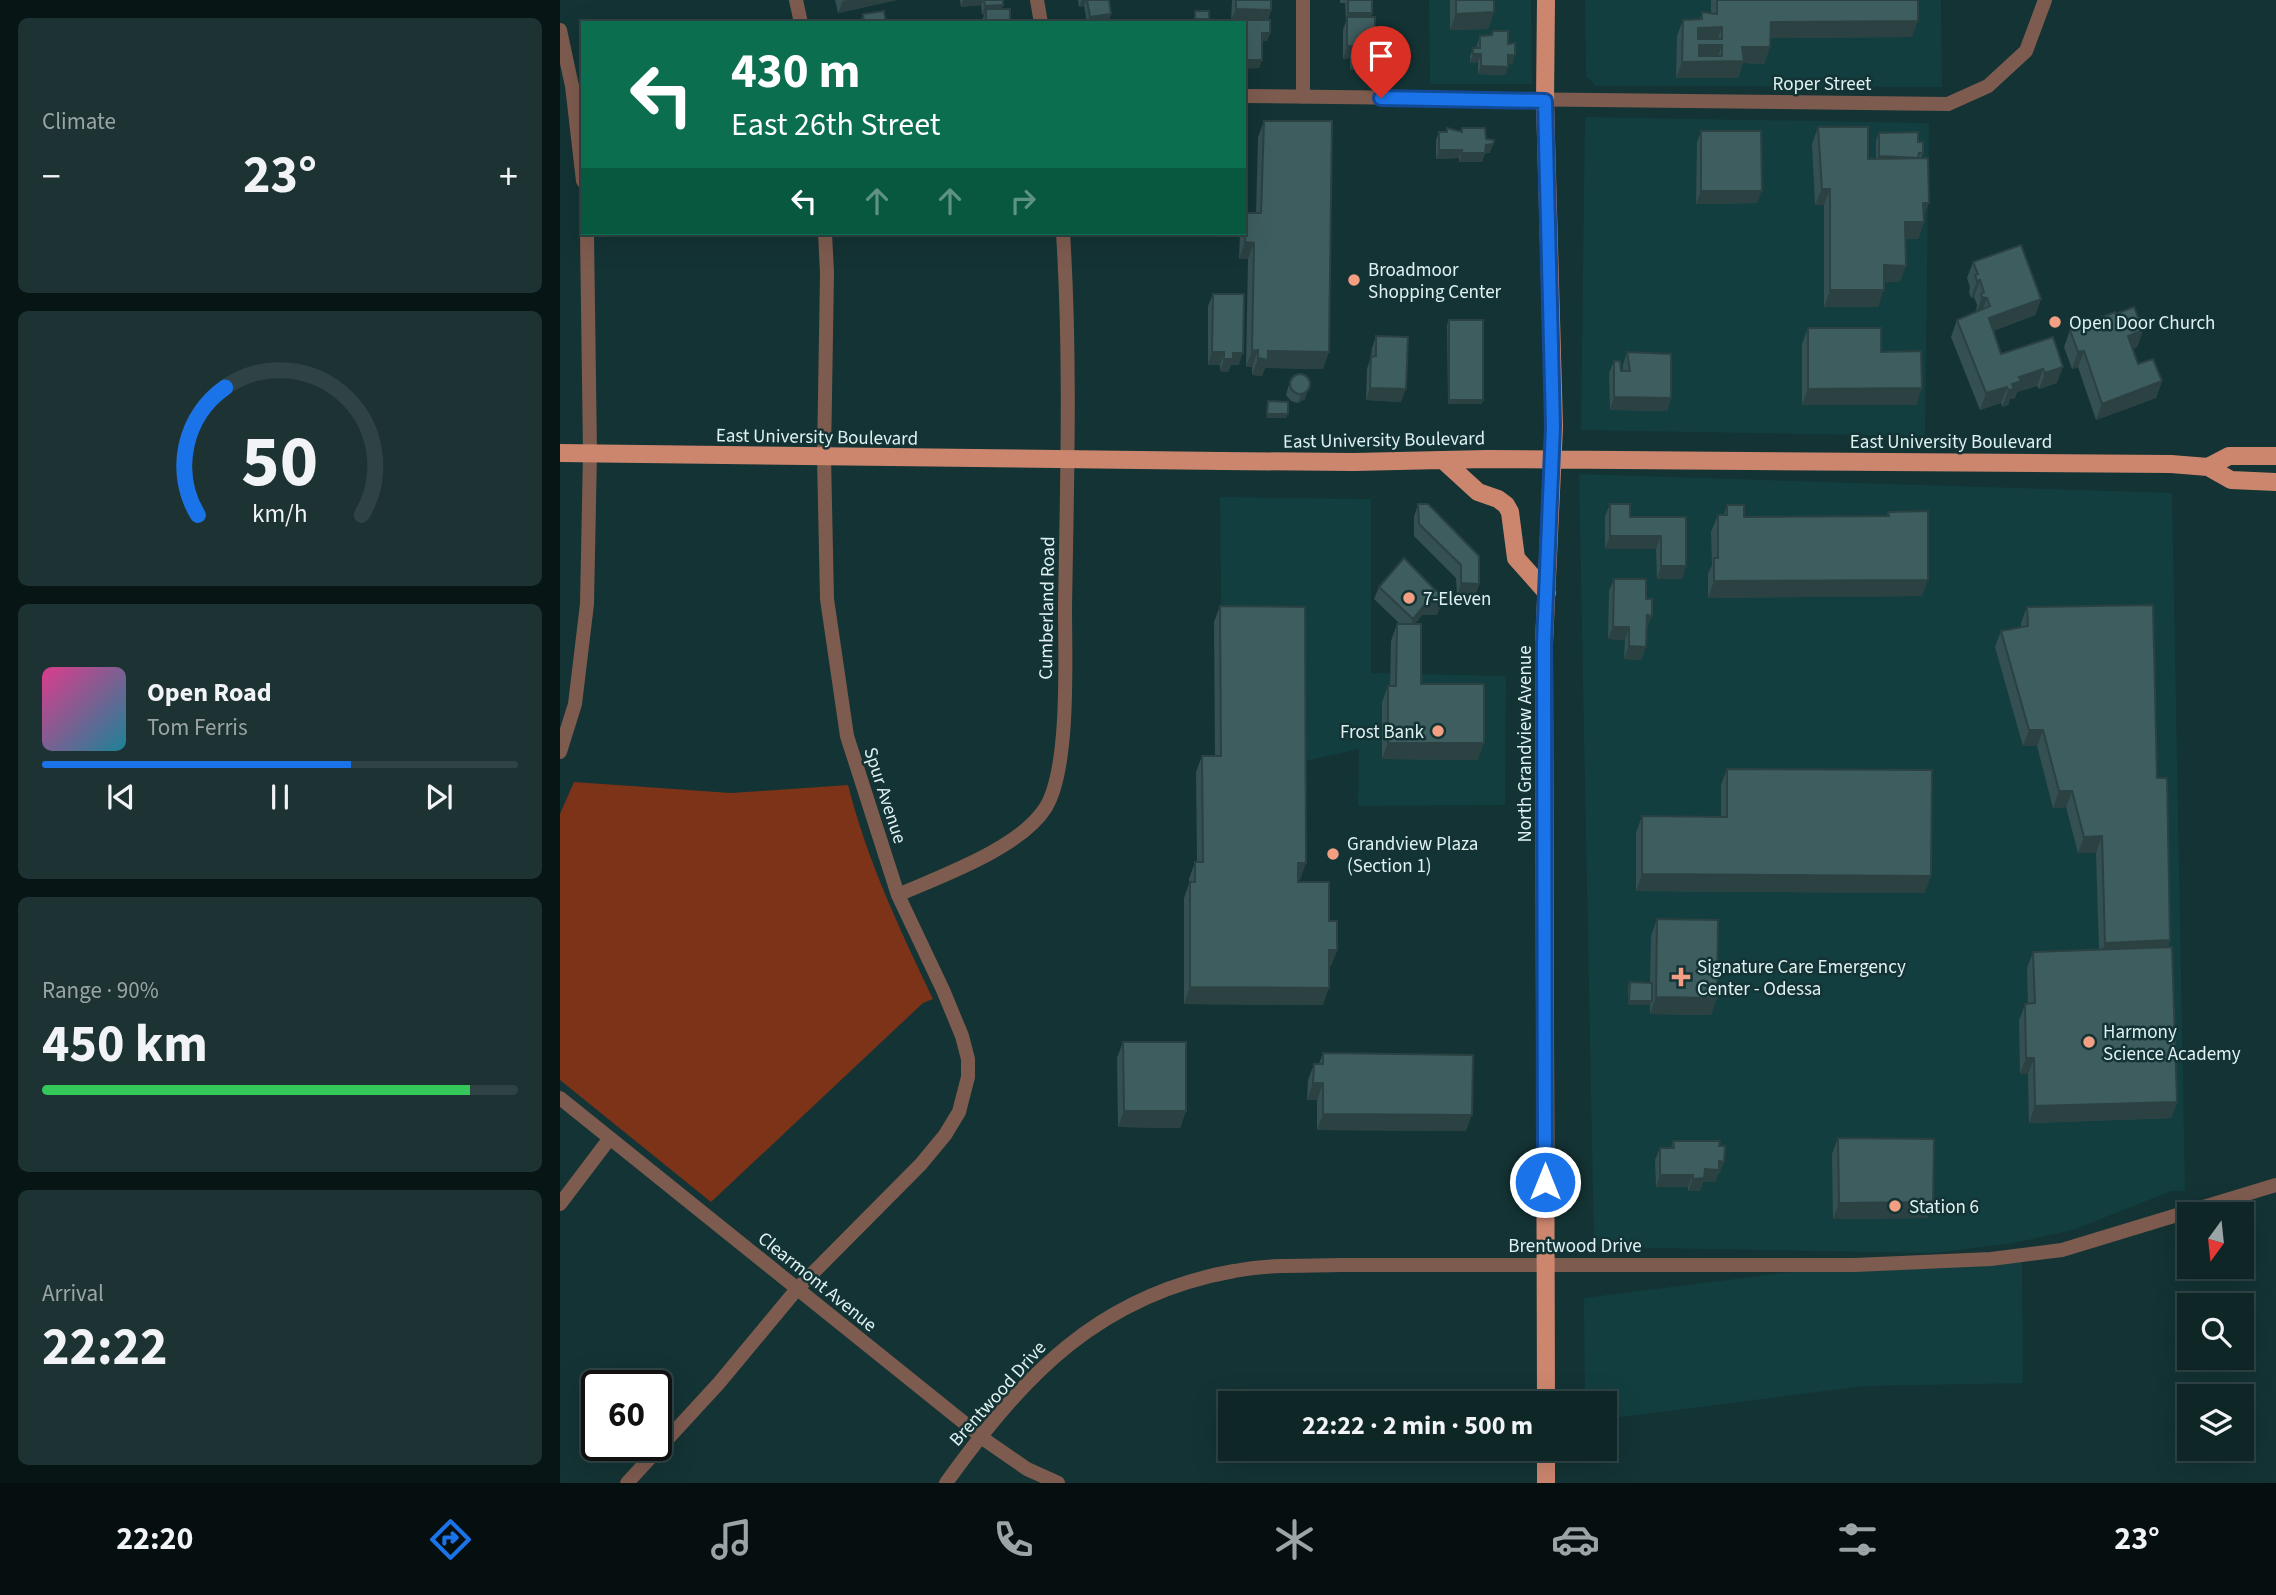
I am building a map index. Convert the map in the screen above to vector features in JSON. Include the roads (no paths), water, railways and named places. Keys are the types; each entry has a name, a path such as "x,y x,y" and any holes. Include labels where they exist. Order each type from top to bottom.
{"main road":[{"name":"North Grandview Avenue","path":"1546,0 1545,101 1553,460 1544,643 1546,1391"},
{"name":"East University Boulevard","path":"560,453 1068,460 2171,464 2208,467 2231,480 2276,482"},
{"name":"East University Boulevard","path":"2208,467 2229,456 2276,456"},
{"path":"1443,460 1478,492 1506,505 1510,512 1516,558 1546,593"},
{"path":"1546,1461 1546,1483"}],"street":[{"path":"796,0 801,21"},
{"path":"1037,0 1041,21"},
{"path":"1303,0 1303,97"},
{"name":"Roper Street","path":"1246,96 1948,104 1988,86 2026,51 2045,0"},
{"path":"560,30 578,86 581,143"},
{"path":"560,752 575,704 587,604 590,453 587,235"},
{"name":"Spur Avenue","path":"627,1483 711,1393 797,1289 922,1164 959,1112 968,1077 968,1059 962,1036 898,895 847,737 827,599 824,457 825,235"},
{"name":"Cumberland Road","path":"898,895 957,869 1014,838 1037,819 1051,797 1060,759 1063,717 1068,460 1063,235"},
{"name":"Clearmont Avenue","path":"560,1098 980,1435 1027,1469 1058,1483"},
{"path":"560,1204 610,1138"},
{"name":"Brentwood Drive","path":"946,1483 980,1435 1043,1366 1092,1326 1125,1307 1199,1278 1268,1267 1545,1263 1855,1265 1991,1259 2062,1250 2276,1185"}],"place":[{"name":"Broadmoor Shopping Center","path":"1354,280"},
{"name":"Open Door Church","path":"2055,322"},
{"name":"7-Eleven","path":"1409,598"},
{"name":"Frost Bank","path":"1438,731"},
{"name":"Grandview Plaza (Section 1)","path":"1333,854"},
{"name":"Signature Care Emergency Center - Odessa","path":"1681,977"},
{"name":"Harmony Science Academy","path":"2089,1042"},
{"name":"Station 6","path":"1895,1206"}]}
